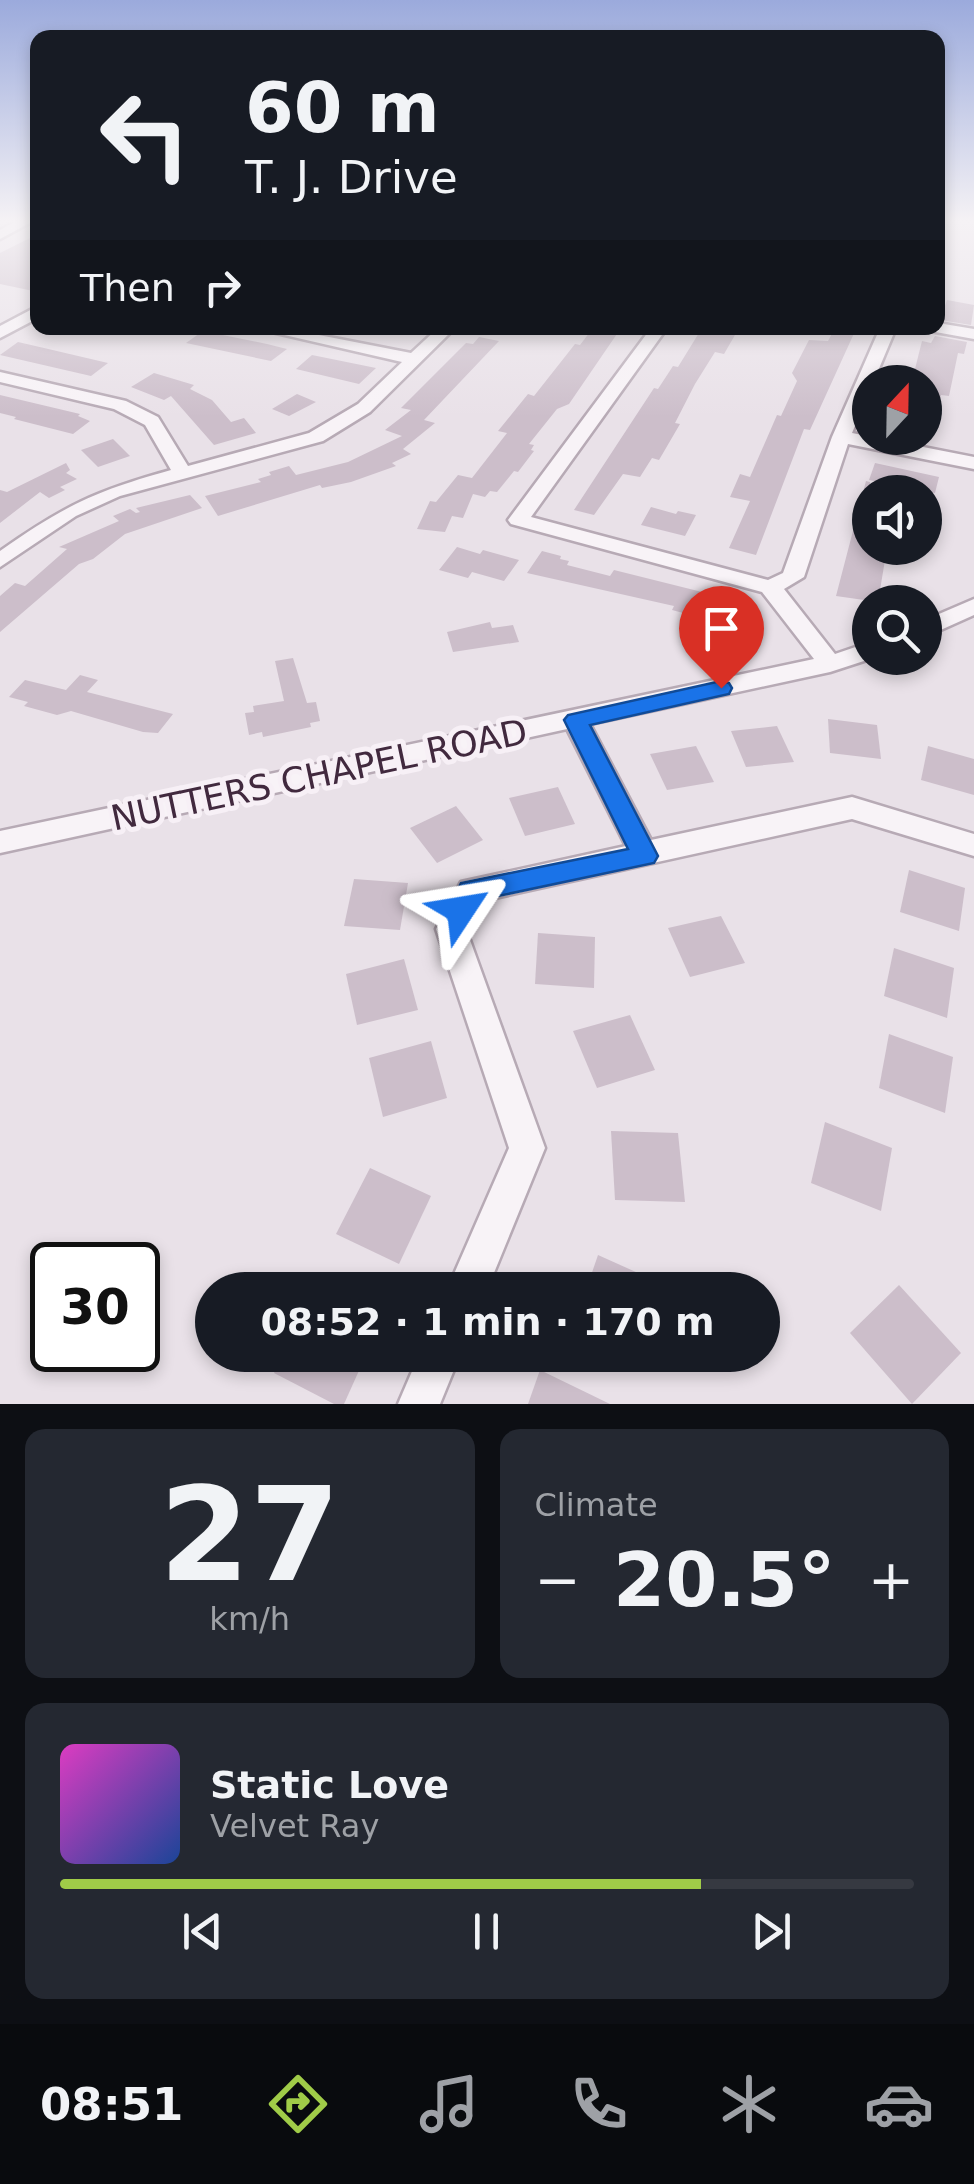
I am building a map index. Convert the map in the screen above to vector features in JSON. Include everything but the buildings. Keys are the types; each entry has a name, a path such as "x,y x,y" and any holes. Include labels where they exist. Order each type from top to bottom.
{"street":[{"path":"0,333 30,316"},
{"path":"945,329 974,334"},
{"path":"296,335 414,359"},
{"path":"0,561 69,512 113,492 316,436 364,408 440,335"},
{"path":"654,335 518,520 770,586 792,577 841,436 885,335"},
{"path":"0,376 120,405 152,420 182,473"},
{"path":"841,436 974,464"},
{"path":"770,586 830,664"},
{"path":"942,621 974,606"},
{"name":"NUTTERS CHAPEL ROAD","path":"0,842 576,720 852,656"},
{"path":"576,720 645,856"},
{"path":"475,1272 527,1148 451,929 470,891 852,808 974,845"},
{"path":"419,1404 433,1372"}],"route":[{"path":"461,910 470,891 645,856 576,720 721,688"}]}
